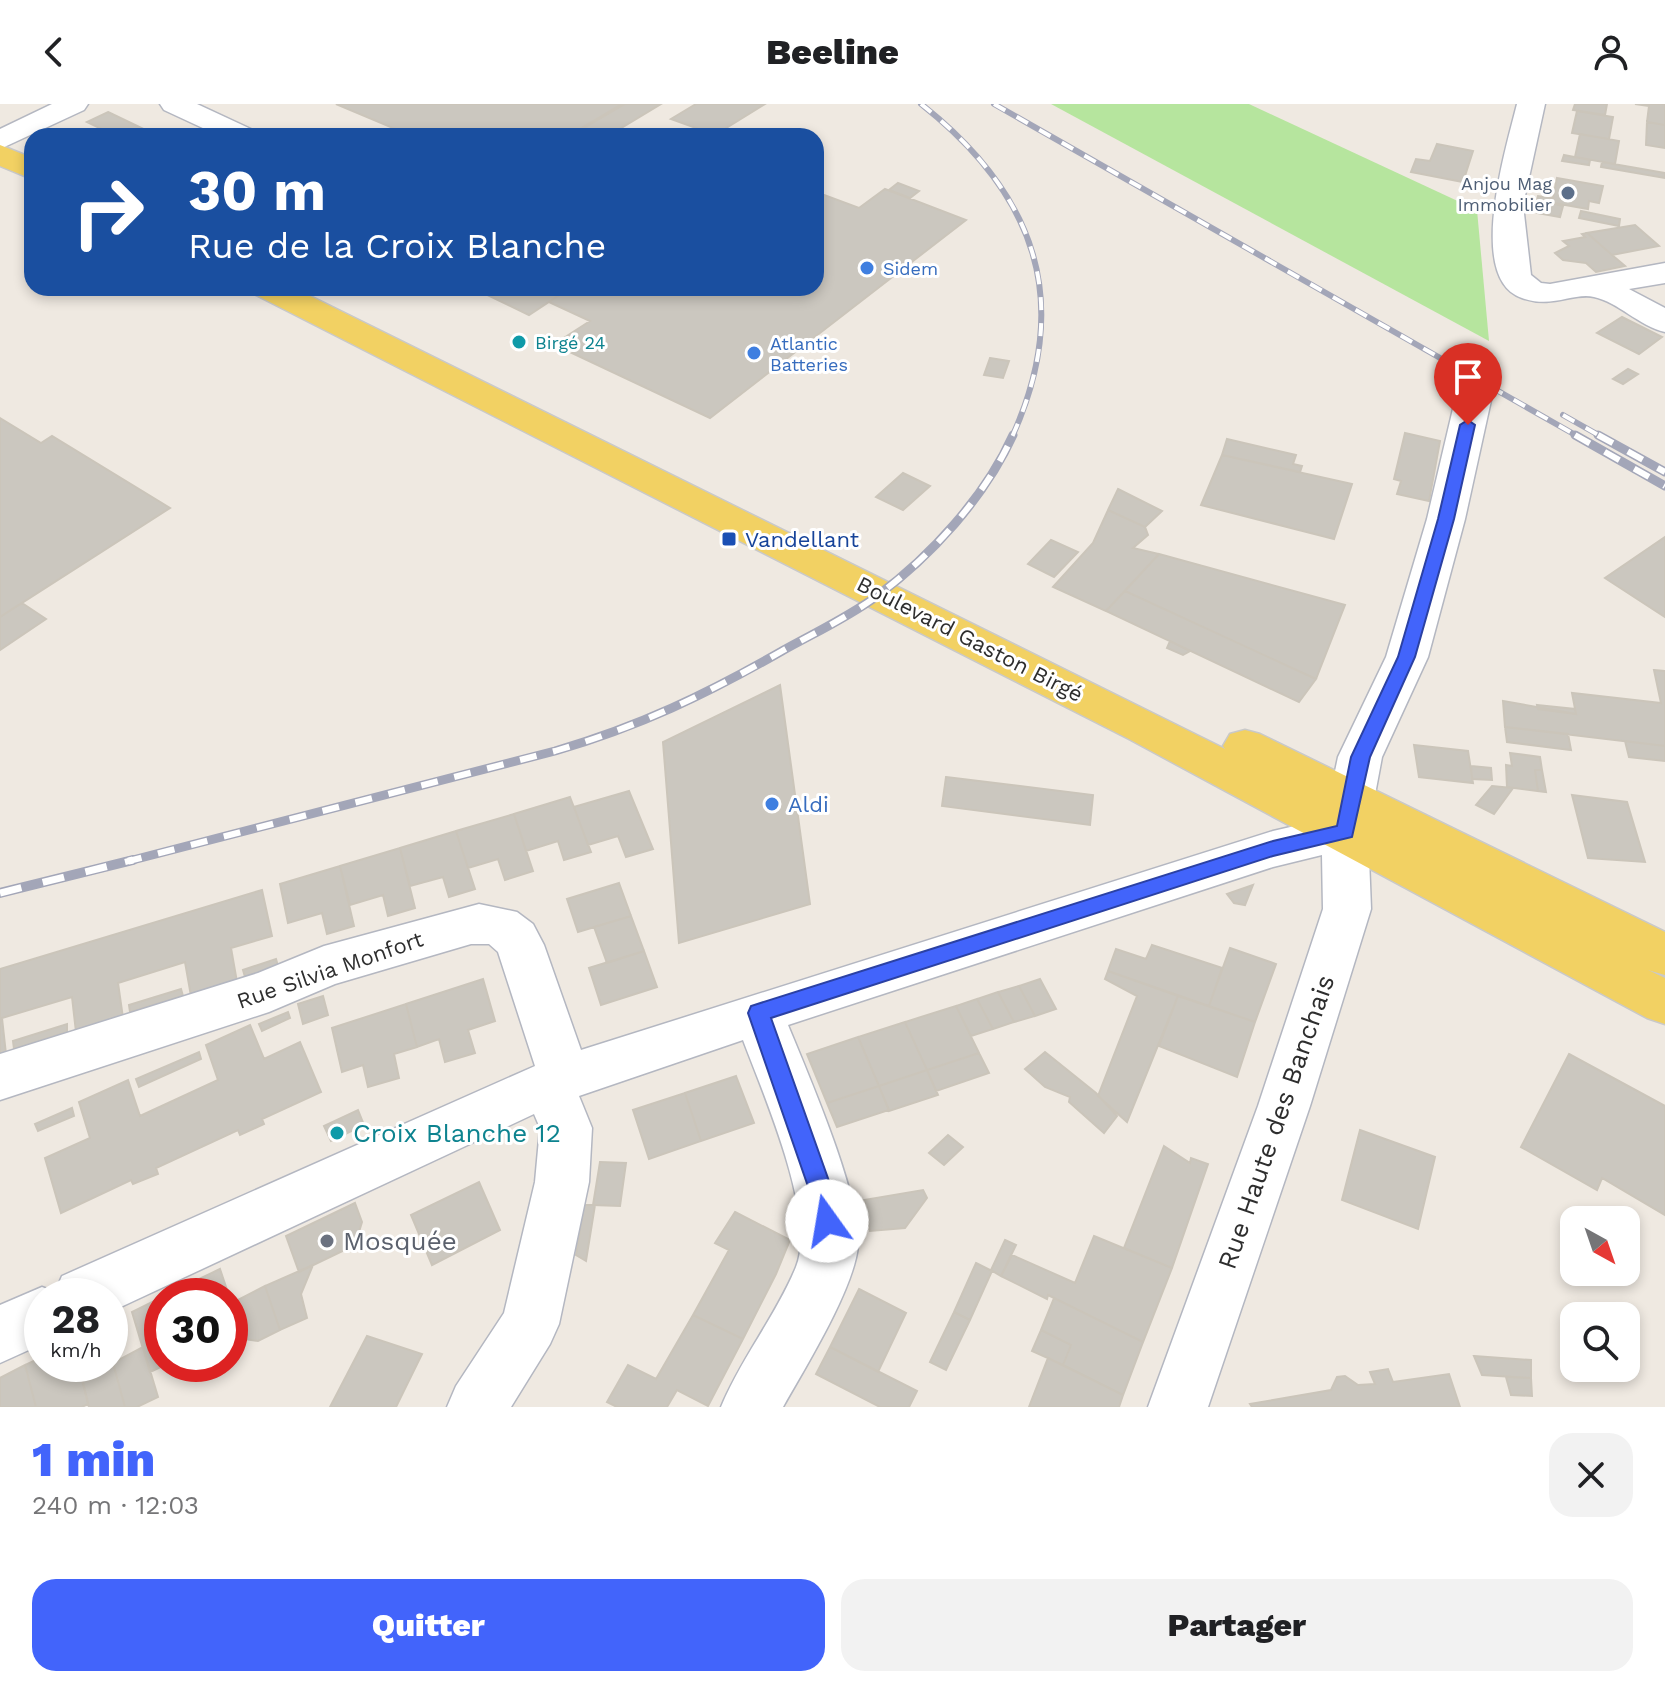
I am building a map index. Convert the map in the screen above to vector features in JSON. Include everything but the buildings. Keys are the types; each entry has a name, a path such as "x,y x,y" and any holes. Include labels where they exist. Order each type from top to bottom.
{"main road":[{"path":"9,140 24,160"},
{"name":"Boulevard Gaston Birgé","path":"284,296 838,572 1348,815 1665,955"},
{"name":"Boulevard Gaston Birgé","path":"338,296 1348,815 1417,867 1665,1003"}],"street":[{"path":"31,128 74,104"},
{"path":"1531,104 1508,205 1515,276 1527,289 1550,294 1665,273"},
{"path":"196,107 230,128"},
{"path":"1599,286 1665,322"},
{"name":"Rue Haute des Banchais","path":"1178,1407 1284,1106 1347,909 1348,815 1360,757 1407,657 1446,519 1474,396"},
{"path":"121,1278 464,1120 556,1081 758,1013 1273,849 1348,815"},
{"name":"Rue Silvia Monfort","path":"0,1077 239,1001 324,967 471,924 501,926 514,934 520,945 566,1128 562,1182 530,1324 477,1407"},
{"path":"751,1407 814,1287 831,1245 823,1198 758,1013"},
{"path":"0,1334 24,1323"}],"green space":[{"path":"1051,104 1249,104 1477,210 1489,341"}],"railway":[{"path":"921,104 960,139 992,175 1016,213 1032,253 1041,296 1040,340 1031,387 1012,437"},
{"path":"994,104 1579,437"},
{"path":"1563,415 1602,437"},
{"path":"1575,435 1665,486"},
{"path":"1598,435 1665,472"},
{"path":"127,862 555,751 616,731 699,695 842,618 897,580 936,544 972,503 1012,437"},
{"path":"127,862 133,860"},
{"path":"0,893 127,862"}],"place":[{"name":"Anjou Mag Immobilier","path":"1568,193"},
{"name":"Sidem","path":"867,268"},
{"name":"Birgé 24","path":"519,342"},
{"name":"Atlantic Batteries","path":"754,353"},
{"name":"Vandellant","path":"729,539"},
{"name":"Aldi","path":"772,804"},
{"name":"Croix Blanche 12","path":"337,1133"},
{"name":"Mosquée","path":"327,1241"}],"route":[{"path":"827,1221 823,1198 758,1013 1273,849 1345,832 1360,757 1407,657 1446,519 1468,425"}]}
